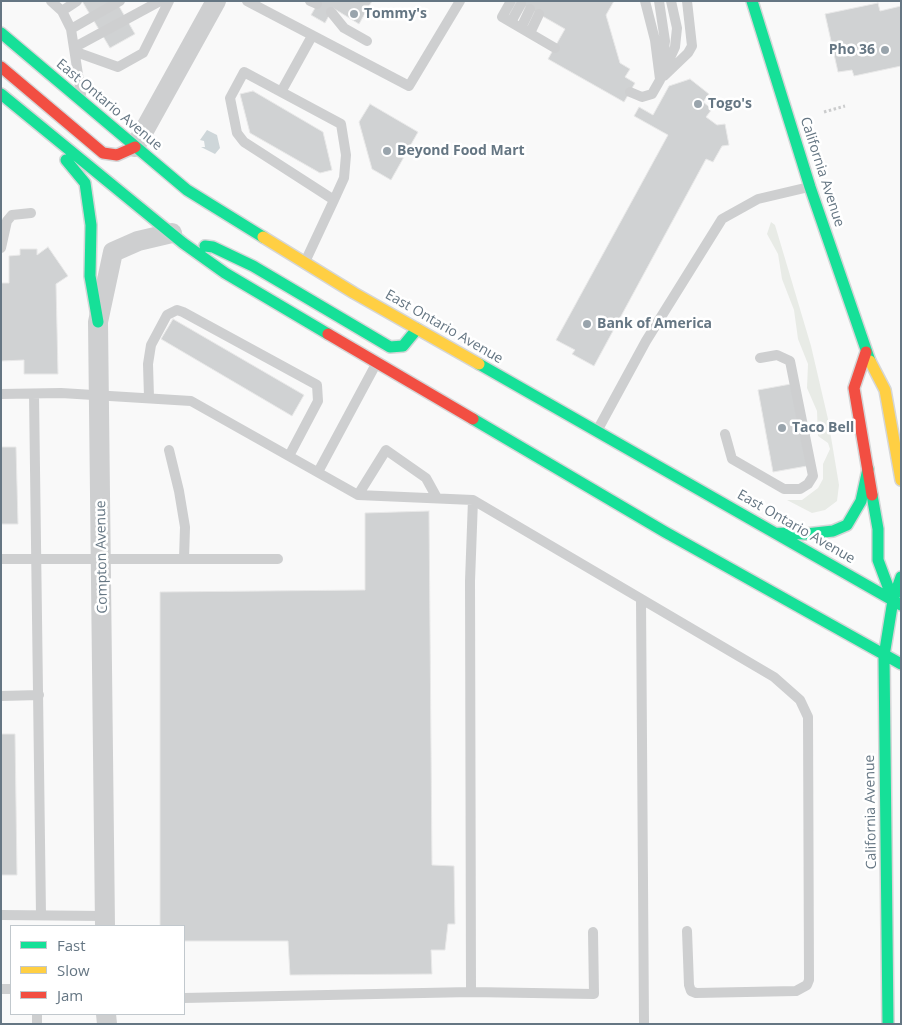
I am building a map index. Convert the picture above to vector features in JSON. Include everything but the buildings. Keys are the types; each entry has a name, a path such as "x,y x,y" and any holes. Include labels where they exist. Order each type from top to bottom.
{"main road":[{"name":"California Avenue","path":"752,1 810,187 866,352 885,390 897,430 901,480"},
{"name":"East Ontario Avenue","path":"1,32 187,190 305,263 418,329 897,602"},
{"path":"1,67 103,153 117,156 135,147"},
{"path":"1,94 178,238 225,273 376,364 665,532 901,664"},
{"path":"31,118 85,182 91,225 90,276 98,322"},
{"path":"178,238 213,247 253,266 390,347 403,346 418,329"},
{"name":"California Avenue","path":"866,352 854,388 878,529 878,560 897,602"},
{"path":"775,533 806,534 847,526 861,501 868,469"},
{"name":"California Avenue","path":"888,1024 884,656 901,577"}],"street":[{"path":"135,147 216,1"},
{"name":"Compton Avenue","path":"105,921 98,322 113,252 138,241 178,238"}],"lane":[{"path":"51,1 62,11 71,29 82,102"},
{"path":"62,11 77,1"},
{"path":"71,29 120,1"},
{"path":"75,49 160,1"},
{"path":"75,49 118,67 143,54 169,1"},
{"path":"247,1 409,86 460,1"},
{"path":"645,1 655,40 660,80"},
{"path":"659,1 665,41 660,80"},
{"path":"630,92 642,97 652,94 675,47 676,28 671,1"},
{"path":"660,80 688,53 692,46 687,1"},
{"path":"525,30 525,7 502,17 555,48"},
{"path":"331,12 344,28 367,41"},
{"path":"281,92 312,36"},
{"path":"305,263 334,200 344,178 346,155 341,124 244,72 230,98 237,133 244,142 334,200"},
{"path":"597,432 646,341 722,219 758,199 810,187"},
{"path":"1,248 8,221 12,215 31,213"},
{"path":"149,397 148,364 151,345 167,315 176,310 183,312 317,385 318,401 289,456"},
{"path":"725,434 732,459 784,489 800,489 808,484 813,476 790,361 778,355 760,358"},
{"path":"318,472 376,364"},
{"path":"1,394 149,397 190,401 358,494 472,500 774,677 800,700 808,717 810,915 809,980 807,985 796,991 696,993 691,991 689,985 688,931"},
{"path":"34,394 38,560 41,915"},
{"path":"169,450 185,527 184,559"},
{"path":"358,494 386,450 426,478 437,498"},
{"path":"471,992 470,581 472,500"},
{"path":"1,559 278,559"},
{"path":"641,599 644,1024"},
{"path":"1,696 39,695"},
{"path":"1,914 41,915 105,921"},
{"path":"185,998 471,992 594,994 593,932"}],"path":[{"path":"824,112 845,106"}],"shaded area":[{"path":"207,130 217,135 220,148 215,154 201,147 205,147 204,141 200,140"},
{"path":"771,222 775,225 811,346 828,419 839,485 837,501 825,510 812,513 787,500 802,500 818,488 823,479 823,464 830,449 828,443 818,436 817,411 807,388 808,364 798,339 794,310 782,279 778,254 767,234"}],"traffic: fast":[{"path":"752,1 810,187 870,361"},
{"path":"1,33 187,190 263,237"},
{"path":"1,94 183,243 225,273 328,334"},
{"path":"66,160 85,183 91,225 90,276 98,322"},
{"path":"205,246 213,247 253,266 390,347 403,346 417,329"},
{"path":"479,364 901,605"},
{"path":"473,419 665,532 901,664"},
{"path":"775,533 806,534 833,531 847,525 861,501 868,469"},
{"path":"872,495 878,529 878,560 893,600"},
{"path":"888,1024 884,656 893,600 901,577"}],"traffic: slow":[{"path":"263,237 354,293 479,364"},
{"path":"870,361 885,390 901,480"}],"traffic: jam":[{"path":"1,67 103,153 117,155 135,147"},
{"path":"328,334 473,419"},
{"path":"866,352 854,388 872,495"}],"place":[{"name":"Tommy's","path":"354,14"},
{"name":"Pho 36","path":"885,50"},
{"name":"Togo's","path":"698,104"},
{"name":"Beyond Food Mart","path":"387,151"},
{"name":"Bank of America","path":"587,324"},
{"name":"Taco Bell","path":"782,428"}]}
